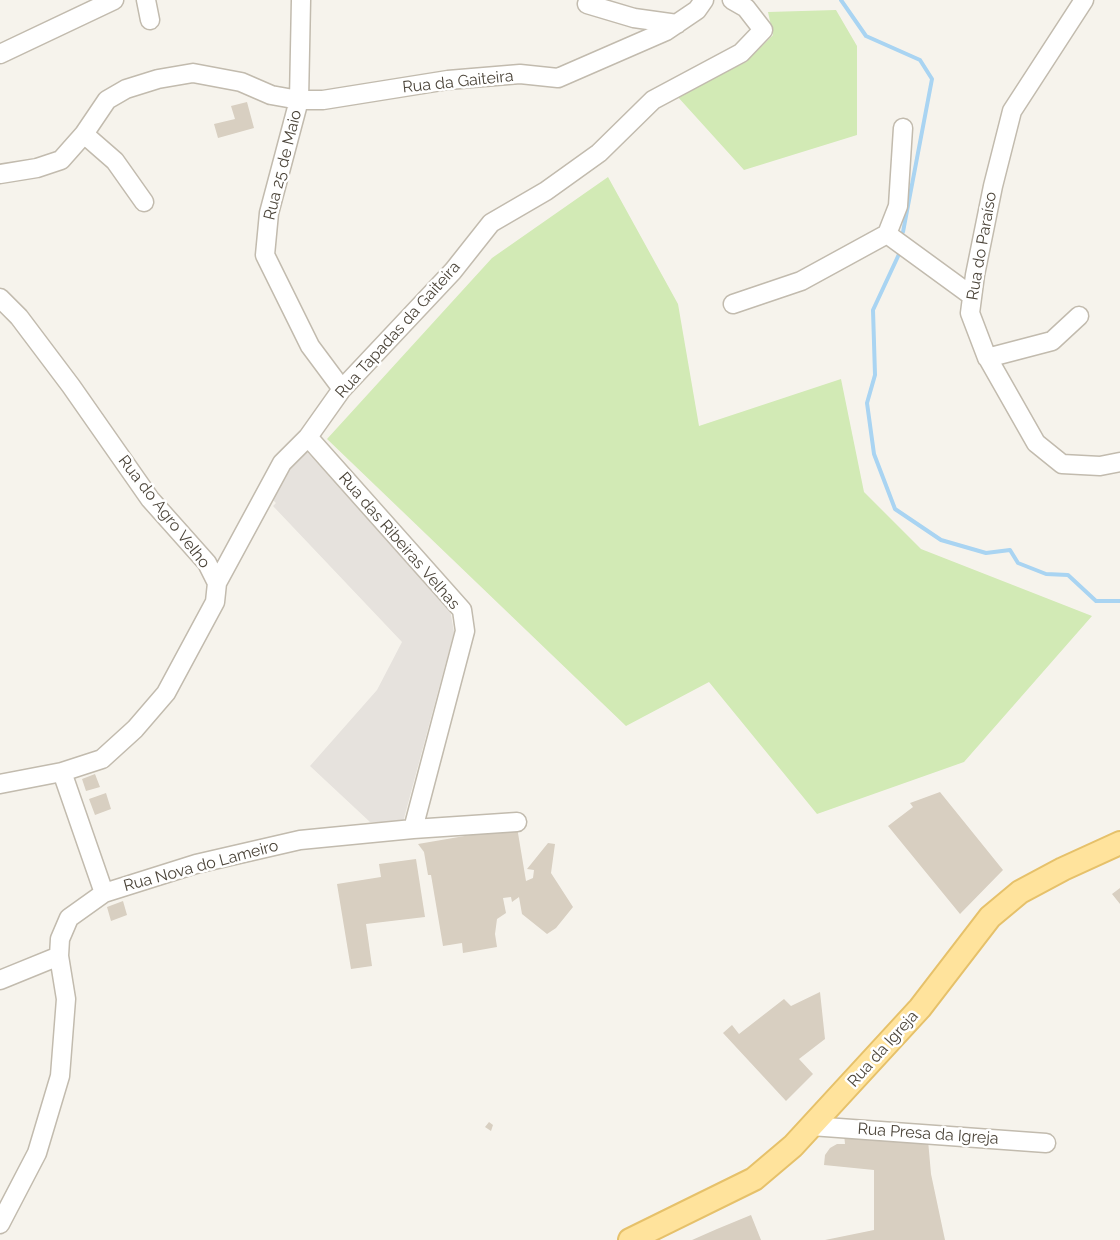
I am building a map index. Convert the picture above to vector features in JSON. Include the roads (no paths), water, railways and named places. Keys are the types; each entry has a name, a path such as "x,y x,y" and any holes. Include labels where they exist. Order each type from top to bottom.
{"main road":[{"name":"Rua da Igreja","path":"630,1240 754,1179 811,1126 920,1008 990,917 1020,892 1120,843"}],"street":[{"path":"0,54 114,0"},
{"path":"146,0 150,20"},
{"name":"Rua 25 de Maio","path":"301,0 299,100 268,213 265,255 310,346 342,389"},
{"name":"Rua da Gaiteira","path":"299,100 323,100 448,80 520,74 558,78 666,31 697,10 704,0"},
{"name":"Rua Tapadas da Gaiteira","path":"217,583 282,463 308,437 342,389 453,272 491,223 546,191 599,153 653,100 741,53 763,30 746,8 732,0"},
{"name":"Rua do Paraíso","path":"1084,0 1012,111 993,186 970,313 987,358 1036,443 1062,464 1100,466 1120,462"},
{"path":"587,4 634,18 677,24"},
{"path":"0,174 37,168 61,159 84,134 107,100 126,89 193,73 241,82 271,95 299,100"},
{"path":"733,304 801,281 887,234 898,206 903,128"},
{"path":"84,134 115,160 144,202"},
{"path":"887,234 972,296"},
{"name":"Rua do Agro Velho","path":"0,298 19,316 150,499 207,563 217,583 215,602 166,693 135,729 102,759 63,772 0,784"},
{"path":"987,358 1052,341 1079,316"},
{"name":"Rua das Ribeiras Velhas","path":"308,437 462,610 465,632 413,828"},
{"path":"63,772 104,893"},
{"name":"Rua Nova do Lameiro","path":"59,956 60,939 69,918 104,893 237,853 300,840 413,828 517,822"},
{"path":"0,980 59,956 66,999 60,1076 37,1153 2,1211"},
{"name":"Rua Presa da Igreja","path":"811,1126 1046,1143"}],"waterway":[{"path":"841,0 866,36 920,60 932,79 903,232"},
{"path":"900,252 873,310 875,375 867,403 874,454 895,509 941,540 986,553 1010,550 1018,563 1046,574 1068,575 1096,601 1120,601"}]}
